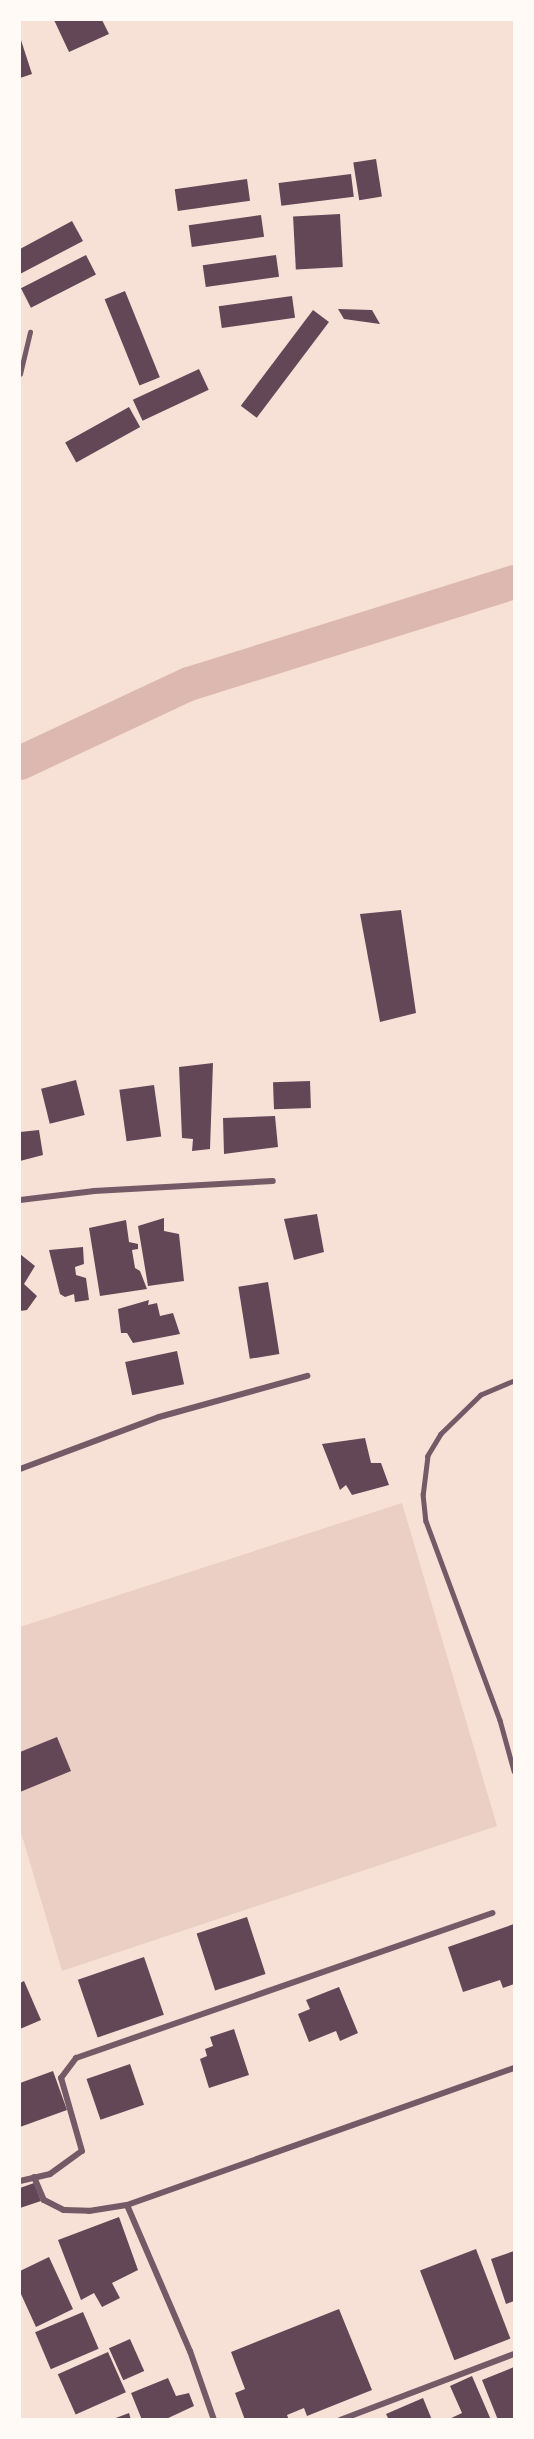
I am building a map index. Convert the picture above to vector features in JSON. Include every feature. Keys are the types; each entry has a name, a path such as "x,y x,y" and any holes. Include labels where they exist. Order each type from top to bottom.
{"street":[{"path":"20,1200 94,1191 273,1181"},
{"path":"20,1469 159,1417 307,1376"},
{"path":"20,2181 50,2174 82,2151 61,2078 76,2058 492,1913"},
{"path":"34,2177 44,2200 64,2210 89,2211 127,2205 514,2068"},
{"path":"127,2205 190,2351 214,2420"},
{"path":"340,2420 514,2354"}],"lane":[{"path":"20,374 30,332"},
{"path":"514,1381 481,1395 441,1434 428,1456 423,1494 426,1521 496,1709 514,1771"}],"shaded area":[{"path":"402,1503 497,1826 62,1971 20,1829 20,1627"}],"building":[{"path":"54,20 102,20 109,34 69,52"},
{"path":"20,37 32,74 20,78"},
{"path":"376,159 382,197 359,200 353,163"},
{"path":"351,174 354,197 281,206 279,183"},
{"path":"247,179 250,201 178,211 175,189"},
{"path":"340,214 343,267 296,269 293,216"},
{"path":"261,215 264,237 192,247 189,225"},
{"path":"72,221 83,241 20,274 20,249"},
{"path":"86,255 96,275 31,308 21,288"},
{"path":"276,255 279,277 206,287 203,265"},
{"path":"125,291 160,377 139,385 105,299"},
{"path":"292,296 295,318 222,328 219,306"},
{"path":"338,309 372,310 380,324 344,319"},
{"path":"313,310 329,322 257,418 241,406"},
{"path":"199,369 209,390 143,421 133,400"},
{"path":"129,407 140,427 76,463 65,442"},
{"path":"401,910 416,1013 380,1022 360,914"},
{"path":"213,1063 210,1149 192,1151 193,1139 182,1138 179,1067"},
{"path":"76,1080 85,1115 50,1124 41,1089"},
{"path":"310,1081 311,1108 274,1109 273,1082"},
{"path":"154,1085 161,1136 127,1141 119,1090"},
{"path":"275,1116 278,1147 224,1154 223,1118"},
{"path":"39,1130 43,1155 20,1161 20,1132"},
{"path":"317,1214 324,1252 294,1260 284,1219"},
{"path":"164,1218 164,1231 179,1234 184,1281 148,1286 138,1226"},
{"path":"126,1220 129,1242 138,1244 138,1249 132,1250 135,1268 140,1271 147,1289 100,1296 89,1228"},
{"path":"83,1247 84,1264 75,1267 76,1275 86,1278 89,1300 75,1302 74,1294 65,1297 60,1294 49,1250"},
{"path":"20,1254 35,1266 24,1284 37,1296 27,1310 20,1311"},
{"path":"268,1282 279,1354 250,1359 238,1287"},
{"path":"149,1300 148,1305 157,1303 160,1316 173,1313 180,1334 133,1343 127,1333 121,1333 118,1309"},
{"path":"177,1351 184,1384 132,1395 125,1362"},
{"path":"365,1438 371,1463 381,1463 389,1485 352,1495 346,1485 340,1490 322,1444"},
{"path":"57,1737 71,1771 20,1792 20,1752"},
{"path":"247,1917 266,1974 215,1990 197,1933"},
{"path":"514,1924 514,1984 503,1988 500,1980 463,1992 448,1947"},
{"path":"144,1957 164,2015 98,2037 78,1980"},
{"path":"24,1981 41,2020 20,2029 20,1983"},
{"path":"339,1987 358,2033 340,2041 336,2031 309,2042 298,2014 310,2009 306,2000"},
{"path":"234,2029 249,2075 209,2088 200,2059 207,2056 205,2049 213,2046 210,2037"},
{"path":"130,2064 144,2105 101,2120 87,2079"},
{"path":"53,2071 67,2110 20,2127 20,2083"},
{"path":"34,2183 41,2201 20,2208 20,2188"},
{"path":"119,2217 138,2270 112,2283 120,2298 102,2307 94,2293 81,2300 58,2240"},
{"path":"476,2249 510,2339 454,2360 420,2271"},
{"path":"514,2251 514,2301 506,2304 491,2259"},
{"path":"49,2257 73,2309 36,2327 20,2292 20,2271"},
{"path":"339,2309 372,2390 307,2416 304,2408 287,2415 289,2420 245,2420 235,2393 245,2389 231,2352"},
{"path":"83,2312 99,2349 51,2369 35,2332"},
{"path":"130,2339 144,2371 123,2380 109,2348"},
{"path":"108,2352 126,2392 76,2415 58,2374"},
{"path":"514,2367 514,2420 498,2420 482,2380"},
{"path":"472,2376 491,2420 447,2420 462,2413 450,2386"},
{"path":"168,2378 176,2396 189,2393 194,2406 164,2420 142,2420 131,2393"},
{"path":"423,2398 432,2420 389,2420 386,2414"},
{"path":"129,2413 131,2420 113,2420 113,2419"}],"waterway":[{"path":"20,763 189,684 514,582"}]}
